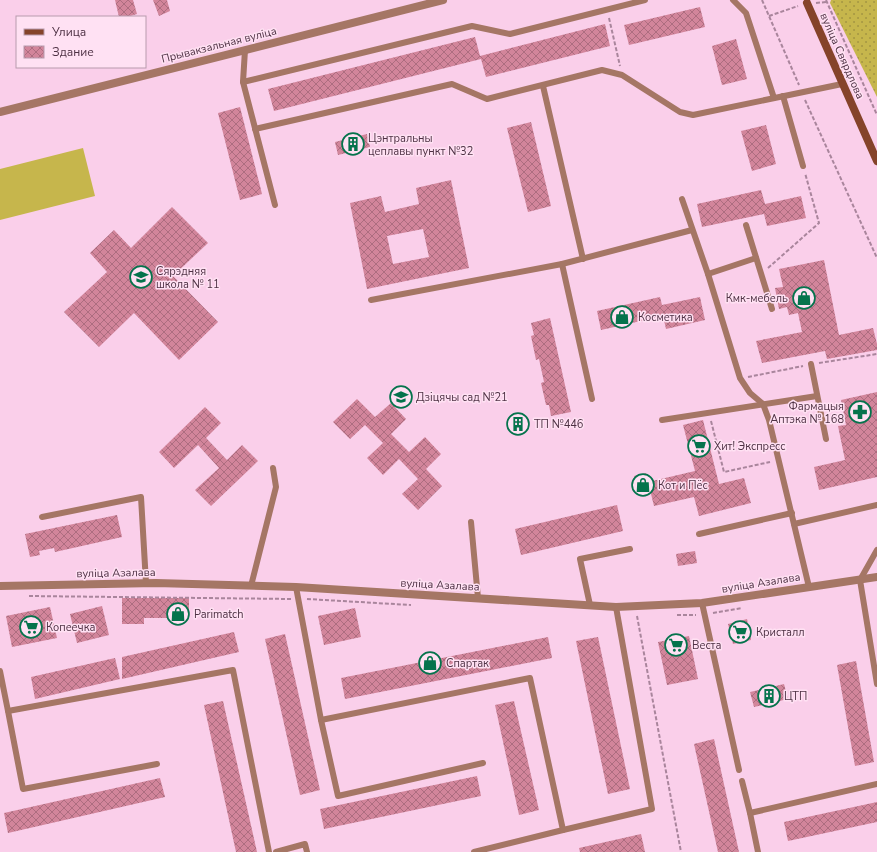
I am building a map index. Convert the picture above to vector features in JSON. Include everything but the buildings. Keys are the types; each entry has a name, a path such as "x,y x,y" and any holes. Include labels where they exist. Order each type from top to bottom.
{"main road":[{"name":"вуліца Свярдлова","path":"806,1 877,162"}],"street":[{"name":"Прывакзальная вуліца","path":"0,112 443,0"},
{"name":"вуліца Азалава","path":"0,586 146,583 296,587 616,607 702,603 877,577"}],"lane":[{"path":"243,82 472,26 510,34 645,0"},
{"path":"733,0 746,13 774,98"},
{"path":"244,50 243,82 275,205"},
{"path":"255,129 452,84 486,99 543,86 602,70 622,75 680,112 693,116 842,84"},
{"path":"543,86 583,259"},
{"path":"783,96 803,166"},
{"path":"682,199 708,274 740,378 750,393 763,404 769,420 809,587"},
{"path":"746,225 772,309"},
{"path":"371,300 562,264 692,230"},
{"path":"708,274 756,258"},
{"path":"562,264 592,399"},
{"path":"811,364 826,439"},
{"path":"662,420 817,396"},
{"path":"250,586 276,487 273,468"},
{"path":"42,517 141,496 146,583"},
{"path":"794,524 877,505"},
{"path":"699,534 792,513"},
{"path":"471,522 478,598"},
{"path":"590,605 580,559 630,549"},
{"path":"877,550 860,580 877,684"},
{"path":"296,587 321,720 338,796 483,762"},
{"path":"702,603 739,770"},
{"path":"474,852 652,809 616,607"},
{"path":"8,711 233,670 269,852"},
{"path":"0,671 24,789 157,764"},
{"path":"321,720 530,678 563,830"},
{"path":"742,781 758,852"},
{"path":"750,813 877,784"},
{"path":"276,852 305,844 307,852"}],"path":[{"path":"762,0 877,258"},
{"path":"826,0 877,115"},
{"path":"607,10 622,75"},
{"path":"762,274 819,223 803,166"},
{"path":"708,413 724,472 779,460"},
{"path":"637,616 681,852"}],"shaded area":[{"path":"831,0 877,0 877,97 830,3"},
{"path":"83,148 95,196 0,220 0,169"}],"place":[{"name":"Цэнтральны цеплавы пункт №32","path":"353,144"},
{"name":"Сярэдняя школа № 11","path":"141,277"},
{"name":"Кмк-мебель","path":"804,298"},
{"name":"Косметика","path":"622,317"},
{"name":"Дзіцячы сад №21","path":"401,397"},
{"name":"Фармацыя Аптэка № 168","path":"860,412"},
{"name":"ТП №446","path":"518,424"},
{"name":"Хит! Экспресс","path":"699,446"},
{"name":"Кот и Пёс","path":"643,485"},
{"name":"Parimatch","path":"178,614"},
{"name":"Копеечка","path":"31,627"},
{"name":"Кристалл","path":"740,632"},
{"name":"Веста","path":"676,645"},
{"name":"Спартак","path":"430,663"},
{"name":"ЦТП","path":"769,696"}]}
